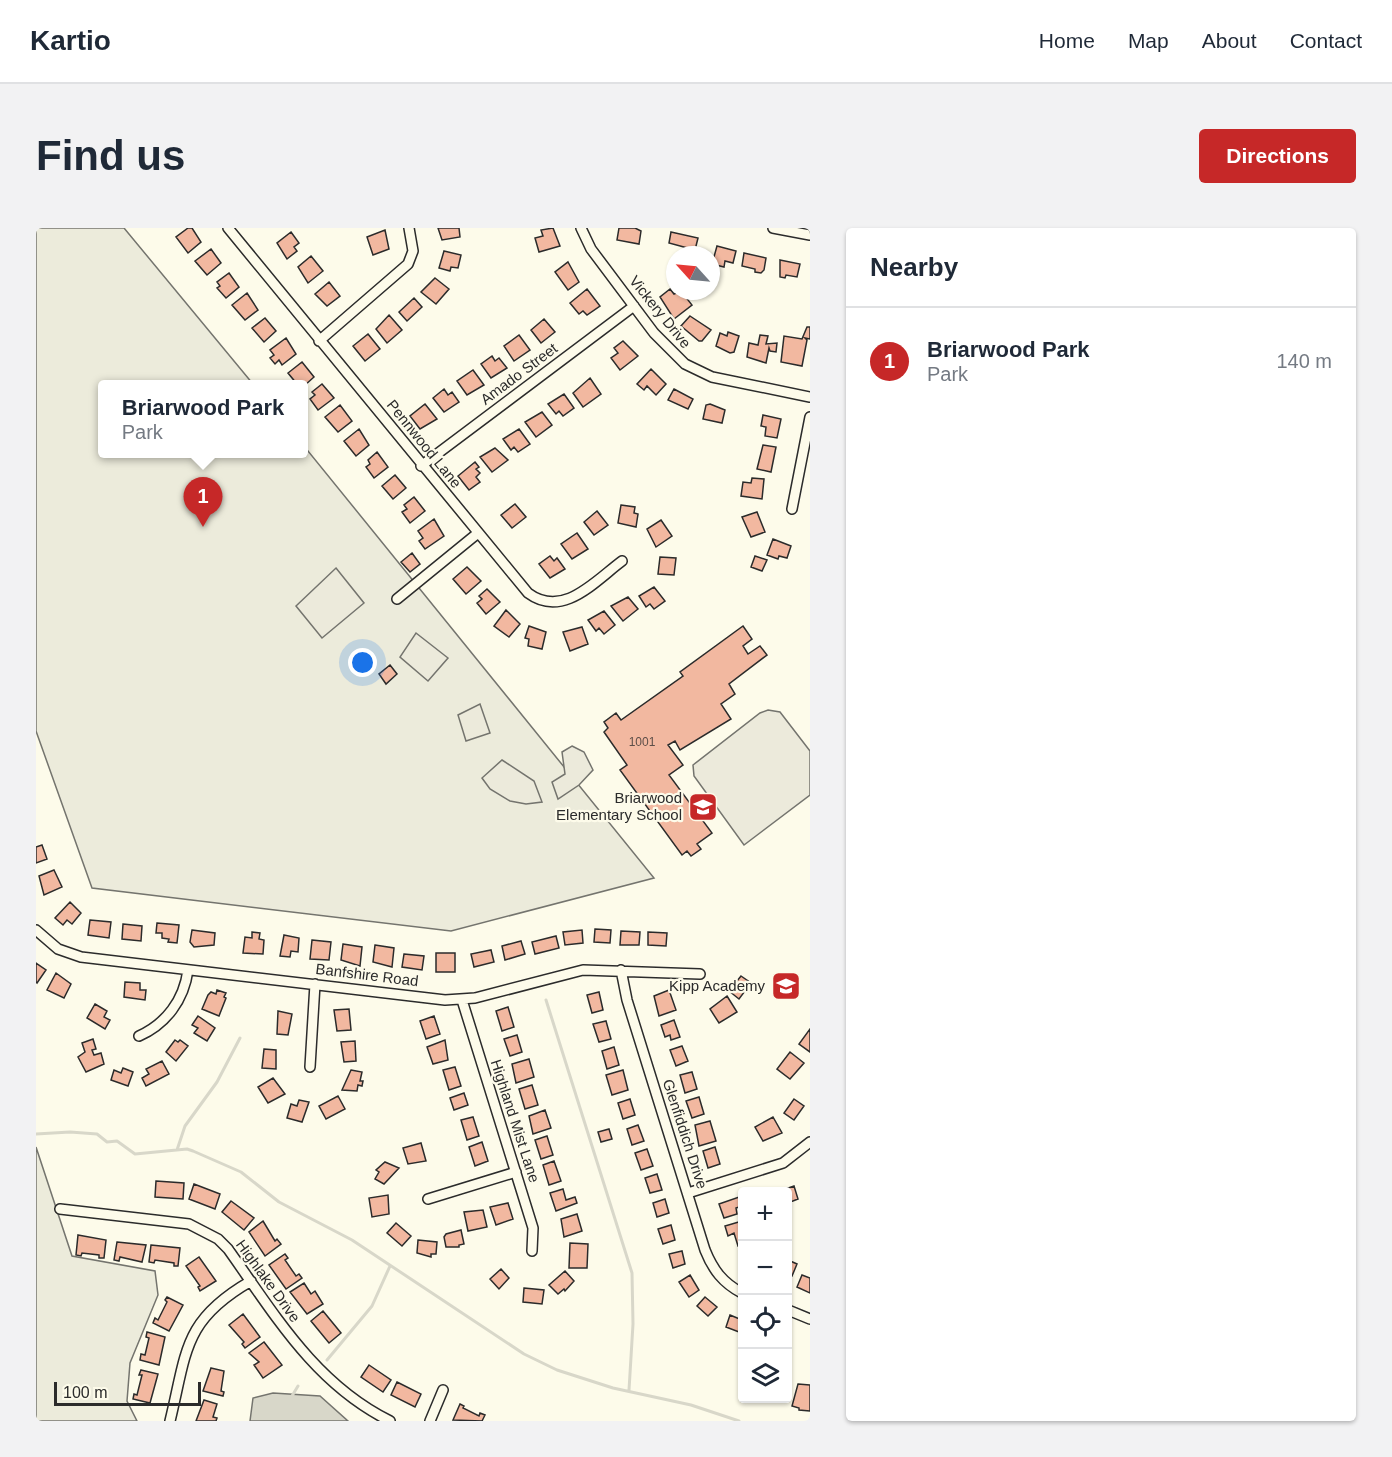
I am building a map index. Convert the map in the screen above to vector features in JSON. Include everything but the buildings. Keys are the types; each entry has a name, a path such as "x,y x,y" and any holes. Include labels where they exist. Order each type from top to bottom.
{"street":[{"name":"Pennwood Lane","path":"228,228 521,587 535,598 547,603 564,602 622,561"},
{"path":"319,341 404,269 413,250 409,228"},
{"name":"Vickery Drive","path":"581,228 591,249 666,348 694,370 727,381 810,397"},
{"path":"774,228 810,235"},
{"name":"Amado Street","path":"421,466 634,306"},
{"path":"792,510 810,417"},
{"path":"397,599 478,533"},
{"name":"Banfshire Road","path":"36,930 49,943 74,955 462,1000 567,972 621,970 700,974"},
{"path":"139,1036 154,1029 175,1007 188,970"},
{"name":"Glenfiddich Drive","path":"621,970 627,1000 711,1265 722,1279 738,1290"},
{"path":"310,1067 315,984"},
{"name":"Highland Mist Lane","path":"462,1000 533,1228 532,1251"},
{"path":"688,1193 783,1163 810,1142"},
{"path":"428,1199 516,1172"},
{"name":"Highlake Drive","path":"60,1209 160,1220 202,1229 228,1249 288,1334 316,1367 348,1395 390,1421"},
{"path":"170,1421 195,1329 207,1312 251,1281"},
{"path":"792,1312 810,1319"},
{"path":"430,1421 443,1390"}],"shaded area":[{"path":"36,228 124,228 250,380 98,380 98,458 308,458 308,451 654,878 451,931 92,888 36,731"},
{"path":"336,568 364,603 322,638 296,606"},
{"path":"416,633 448,658 428,681 400,657"},
{"path":"480,704 490,733 466,741 458,715"},
{"path":"768,710 780,712 810,751 810,795 744,845 694,776 693,765 760,713"},
{"path":"572,746 584,752 593,770 579,785 558,799 552,782 565,774 562,752"},
{"path":"502,760 534,781 542,802 526,804 510,801 490,789 482,778"},
{"path":"36,1147 72,1256 155,1271 158,1295 130,1363 127,1401 137,1421 36,1421"},
{"path":"273,1393 320,1396 348,1421 250,1421 253,1398"}],"waterway":[{"path":"546,1000 632,1273 633,1324 629,1390"},
{"path":"177,1150 185,1126 217,1082 240,1038"},
{"path":"36,1134 70,1132 97,1134 107,1142 117,1141 135,1154 187,1149 193,1151 241,1172 279,1202 352,1240 524,1354 557,1370 613,1388 691,1405 739,1421"},
{"path":"327,1360 372,1306 390,1266"},
{"path":"292,1396 298,1386"}],"place":[{"name":"Briarwood Park","path":"203,527"},
{"name":"Briarwood Elementary School","path":"703,807"},
{"name":"Kipp Academy","path":"786,986"}]}
